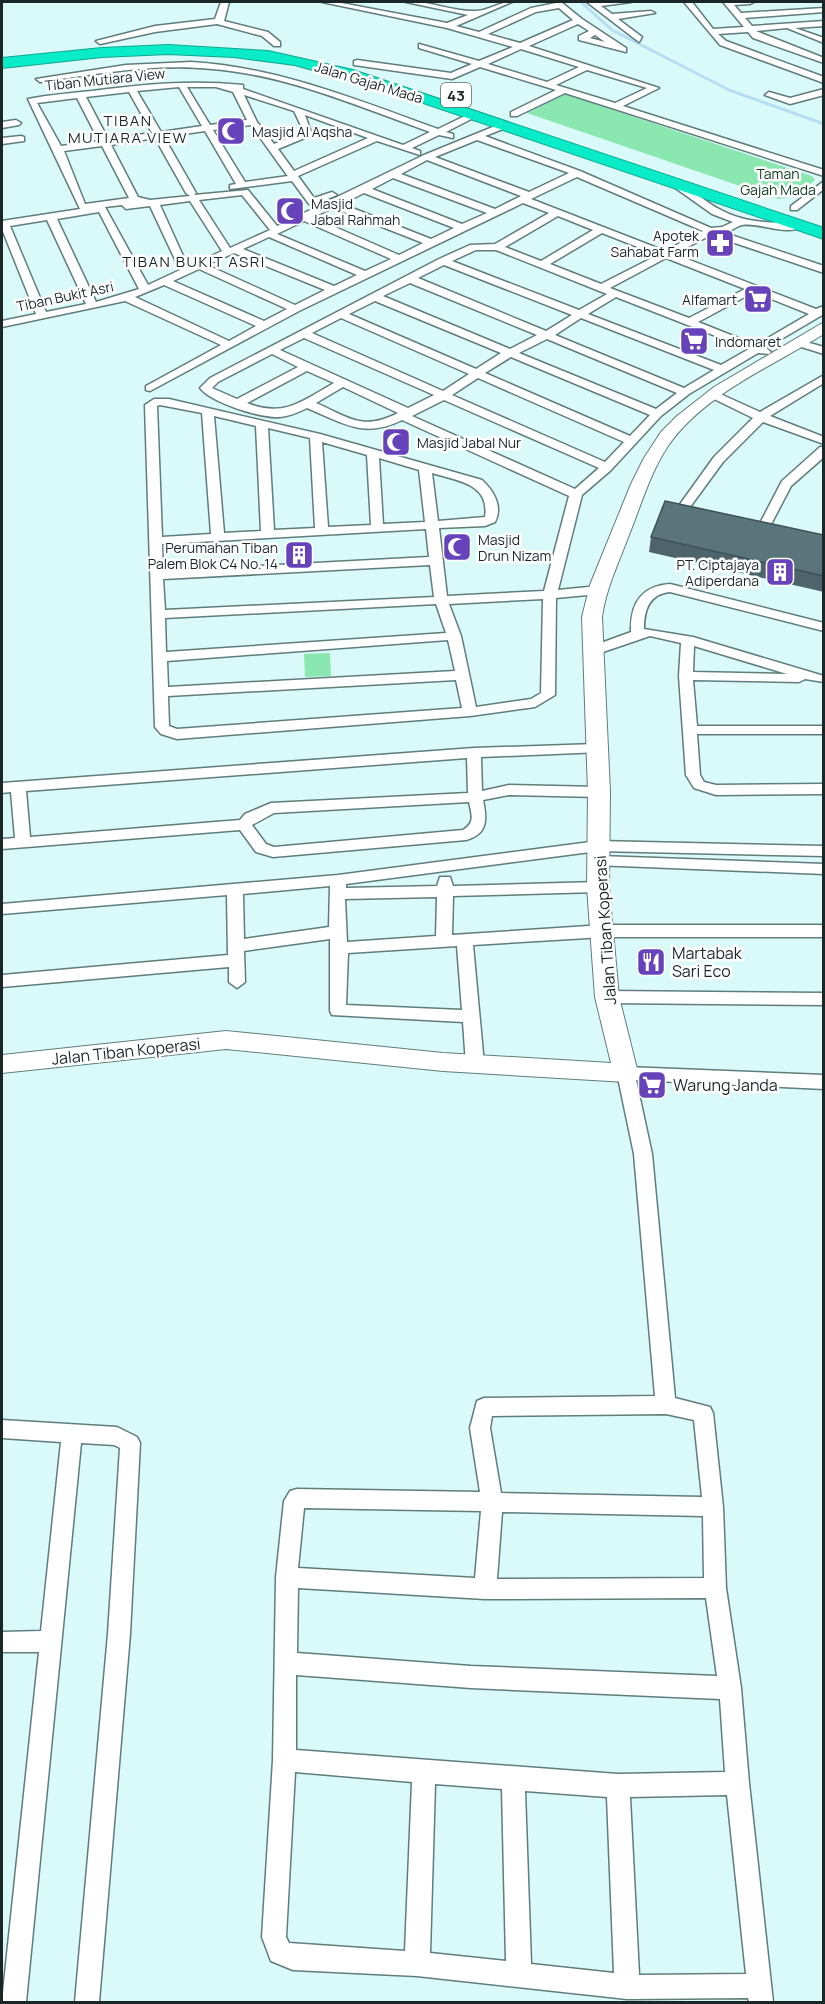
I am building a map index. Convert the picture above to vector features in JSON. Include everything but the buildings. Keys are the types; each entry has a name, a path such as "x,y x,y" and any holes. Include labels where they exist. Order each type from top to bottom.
{"highway":[{"name":"Jalan Gajah Mada","path":"2,53 100,41 191,37 277,44 357,63 491,121 824,234"},
{"name":"Jalan Gajah Mada","path":"2,63 140,49 254,55 343,72 670,180 732,203 794,208 824,218"}],"street":[{"path":"220,21 225,2"},
{"path":"313,9 321,2"},
{"path":"326,2 482,34 654,88 616,106"},
{"path":"410,2 478,14"},
{"path":"492,2 506,3"},
{"path":"593,3 627,2"},
{"path":"688,2 711,32 733,48 824,80"},
{"path":"727,2 750,2"},
{"path":"727,2 756,36 824,61"},
{"path":"448,26 506,3"},
{"path":"482,34 534,10 559,3 579,21 633,55 622,61"},
{"path":"593,3 639,39"},
{"path":"740,16 824,10"},
{"path":"610,17 651,13"},
{"path":"100,41 155,29 220,21 265,34 277,44"},
{"path":"357,63 448,76 579,21"},
{"path":"711,32 824,23"},
{"path":"787,27 824,41"},
{"path":"441,37 459,28"},
{"path":"595,32 582,38 623,50"},
{"path":"431,41 422,46 482,63 824,173"},
{"path":"801,72 824,61"},
{"name":"Tiban Mutiara View","path":"39,79 155,65 212,66 261,74 324,92 450,136"},
{"path":"548,85 588,66"},
{"path":"601,70 611,66"},
{"path":"261,74 236,89 253,122 312,202 317,202 450,136 564,90"},
{"path":"181,84 242,189 247,193 272,233 365,274"},
{"name":"Tiban Mutiara View","path":"192,196 82,207 58,149 31,101 181,84 217,84 298,110 417,153"},
{"path":"132,89 192,196 231,251 334,290"},
{"path":"769,95 790,101 824,92"},
{"path":"80,95 135,200"},
{"path":"298,110 309,133"},
{"path":"404,148 437,131 491,121"},
{"name":"Tiban Bukit Asri","path":"2,324 92,306 145,290 366,190 427,157 475,136 491,121"},
{"path":"58,149 253,122"},
{"path":"2,125 16,123"},
{"path":"273,148 332,123"},
{"path":"475,136 577,173 712,231 824,270"},
{"path":"42,315 3,224 242,189 293,177 377,138"},
{"path":"2,141 21,139"},
{"path":"427,157 526,197 556,213 754,288 821,317"},
{"path":"150,388 263,325 460,227 577,173"},
{"path":"395,175 494,212"},
{"path":"794,208 824,184"},
{"path":"366,190 460,227"},
{"path":"154,203 185,271"},
{"path":"712,231 711,226 732,203 741,222"},
{"path":"334,204 431,243"},
{"path":"102,209 145,290"},
{"path":"496,247 556,213"},
{"path":"51,217 92,306"},
{"path":"303,217 398,258"},
{"path":"602,288 712,231 724,230 741,222 798,226"},
{"path":"541,265 600,230"},
{"path":"343,383 289,412 275,414 208,391 207,384 474,247 496,247 692,321 767,353"},
{"path":"443,261 579,316 723,370"},
{"path":"200,266 295,309"},
{"path":"410,279 685,392"},
{"path":"164,280 263,325"},
{"path":"692,321 754,288"},
{"path":"306,403 366,428 381,426 442,396 508,354 548,334 615,293"},
{"path":"126,297 227,344"},
{"path":"375,297 657,414"},
{"path":"340,314 631,441"},
{"path":"157,541 485,522 491,519 493,512 487,491 478,483 316,436 262,423 164,402 152,405 162,727 177,734 470,712 535,703 548,695 551,590 576,494 607,467 657,414 685,392 723,370 767,353 821,317"},
{"name":"Jalan Tiban Koperasi","path":"2,1064 226,1040 475,1064 626,1074 607,997 604,931 598,887 599,792 592,617 600,585 656,453 666,436 767,353 799,343 821,317"},
{"path":"304,334 607,467"},
{"path":"799,343 824,351"},
{"path":"273,351 576,494"},
{"path":"239,403 308,366"},
{"path":"711,519 687,514 683,510 705,475 761,417 824,378"},
{"path":"714,395 761,417 824,441"},
{"path":"208,411 218,538"},
{"path":"262,423 268,536"},
{"path":"316,436 322,533"},
{"path":"762,531 786,484 824,450"},
{"path":"373,454 377,528"},
{"path":"425,469 434,525 435,561 441,596 464,675 470,712"},
{"path":"156,575 435,561"},
{"path":"159,614 600,585"},
{"path":"638,634 638,612 649,592 658,588 670,588 824,627"},
{"path":"595,650 638,634 650,632 688,640 822,679"},
{"path":"159,657 454,636"},
{"path":"688,640 686,676 693,775 699,785 706,789 824,789"},
{"path":"161,692 464,675"},
{"path":"686,676 822,679"},
{"path":"691,730 824,730"},
{"path":"2,788 474,753 596,750"},
{"path":"244,825 261,848 273,852 466,835 477,828 480,820 475,797 474,753"},
{"path":"18,787 23,842"},
{"path":"2,844 244,825 250,818 271,808 475,797 509,790 599,792"},
{"path":"337,887 443,868 599,853 824,852"},
{"path":"599,853 824,869"},
{"path":"443,868 446,890 444,942"},
{"path":"337,887 337,1010 339,1012 471,1016"},
{"path":"2,909 235,890 337,887 446,890 598,887"},
{"path":"235,890 237,982"},
{"path":"2,981 338,940 465,942 604,931 824,932"},
{"path":"465,942 475,1064"},
{"path":"607,997 824,999"},
{"path":"666,1405 644,1154 626,1074 824,1082"},
{"path":"485,1589 492,1503 480,1428 484,1407 666,1405 698,1411 705,1416 712,1507 715,1588 730,1688 737,1783 761,1994 627,1987 417,1964 293,1958 280,1952 274,1937 284,1760 287,1577 292,1506 297,1498 492,1503 712,1507"},
{"path":"2,1429 117,1436 130,1443 119,1634 87,2002"},
{"path":"14,2002 72,1433"},
{"path":"287,1577 485,1589 715,1588"},
{"path":"2,1642 50,1641"},
{"path":"286,1663 471,1677 730,1688"},
{"path":"284,1760 513,1780 618,1786 737,1783"},
{"path":"417,1964 424,1773"},
{"path":"513,1780 519,1975"},
{"path":"618,1786 627,1987"}],"green space":[{"name":"Taman Gajah Mada","path":"565,94 812,176 815,180 796,196 778,199 527,113"},
{"path":"330,653 331,676 305,677 304,654"}],"waterway":[{"path":"581,2 612,30 729,90 824,124"}],"place":[{"name":"Masjid Al Aqsha","path":"231,131"},
{"name":"Masjid Jabal Rahmah","path":"290,211"},
{"name":"Apotek Sahabat Farm","path":"720,243"},
{"name":"Alfamart","path":"758,299"},
{"name":"Indomaret","path":"694,341"},
{"name":"Masjid Jabal Nur","path":"396,442"},
{"name":"Masjid Drun Nizam","path":"457,547"},
{"name":"Perumahan Tiban Palem Blok C4 No. 14","path":"299,555"},
{"name":"PT. Ciptajaya Adiperdana","path":"780,572"},
{"name":"Martabak Sari Eco","path":"651,962"},
{"name":"Warung Janda","path":"652,1085"}],"district":[{"name":"TIBAN MUTIARA VIEW","path":"128,128"},
{"name":"TIBAN BUKIT ASRI","path":"194,261"}]}
